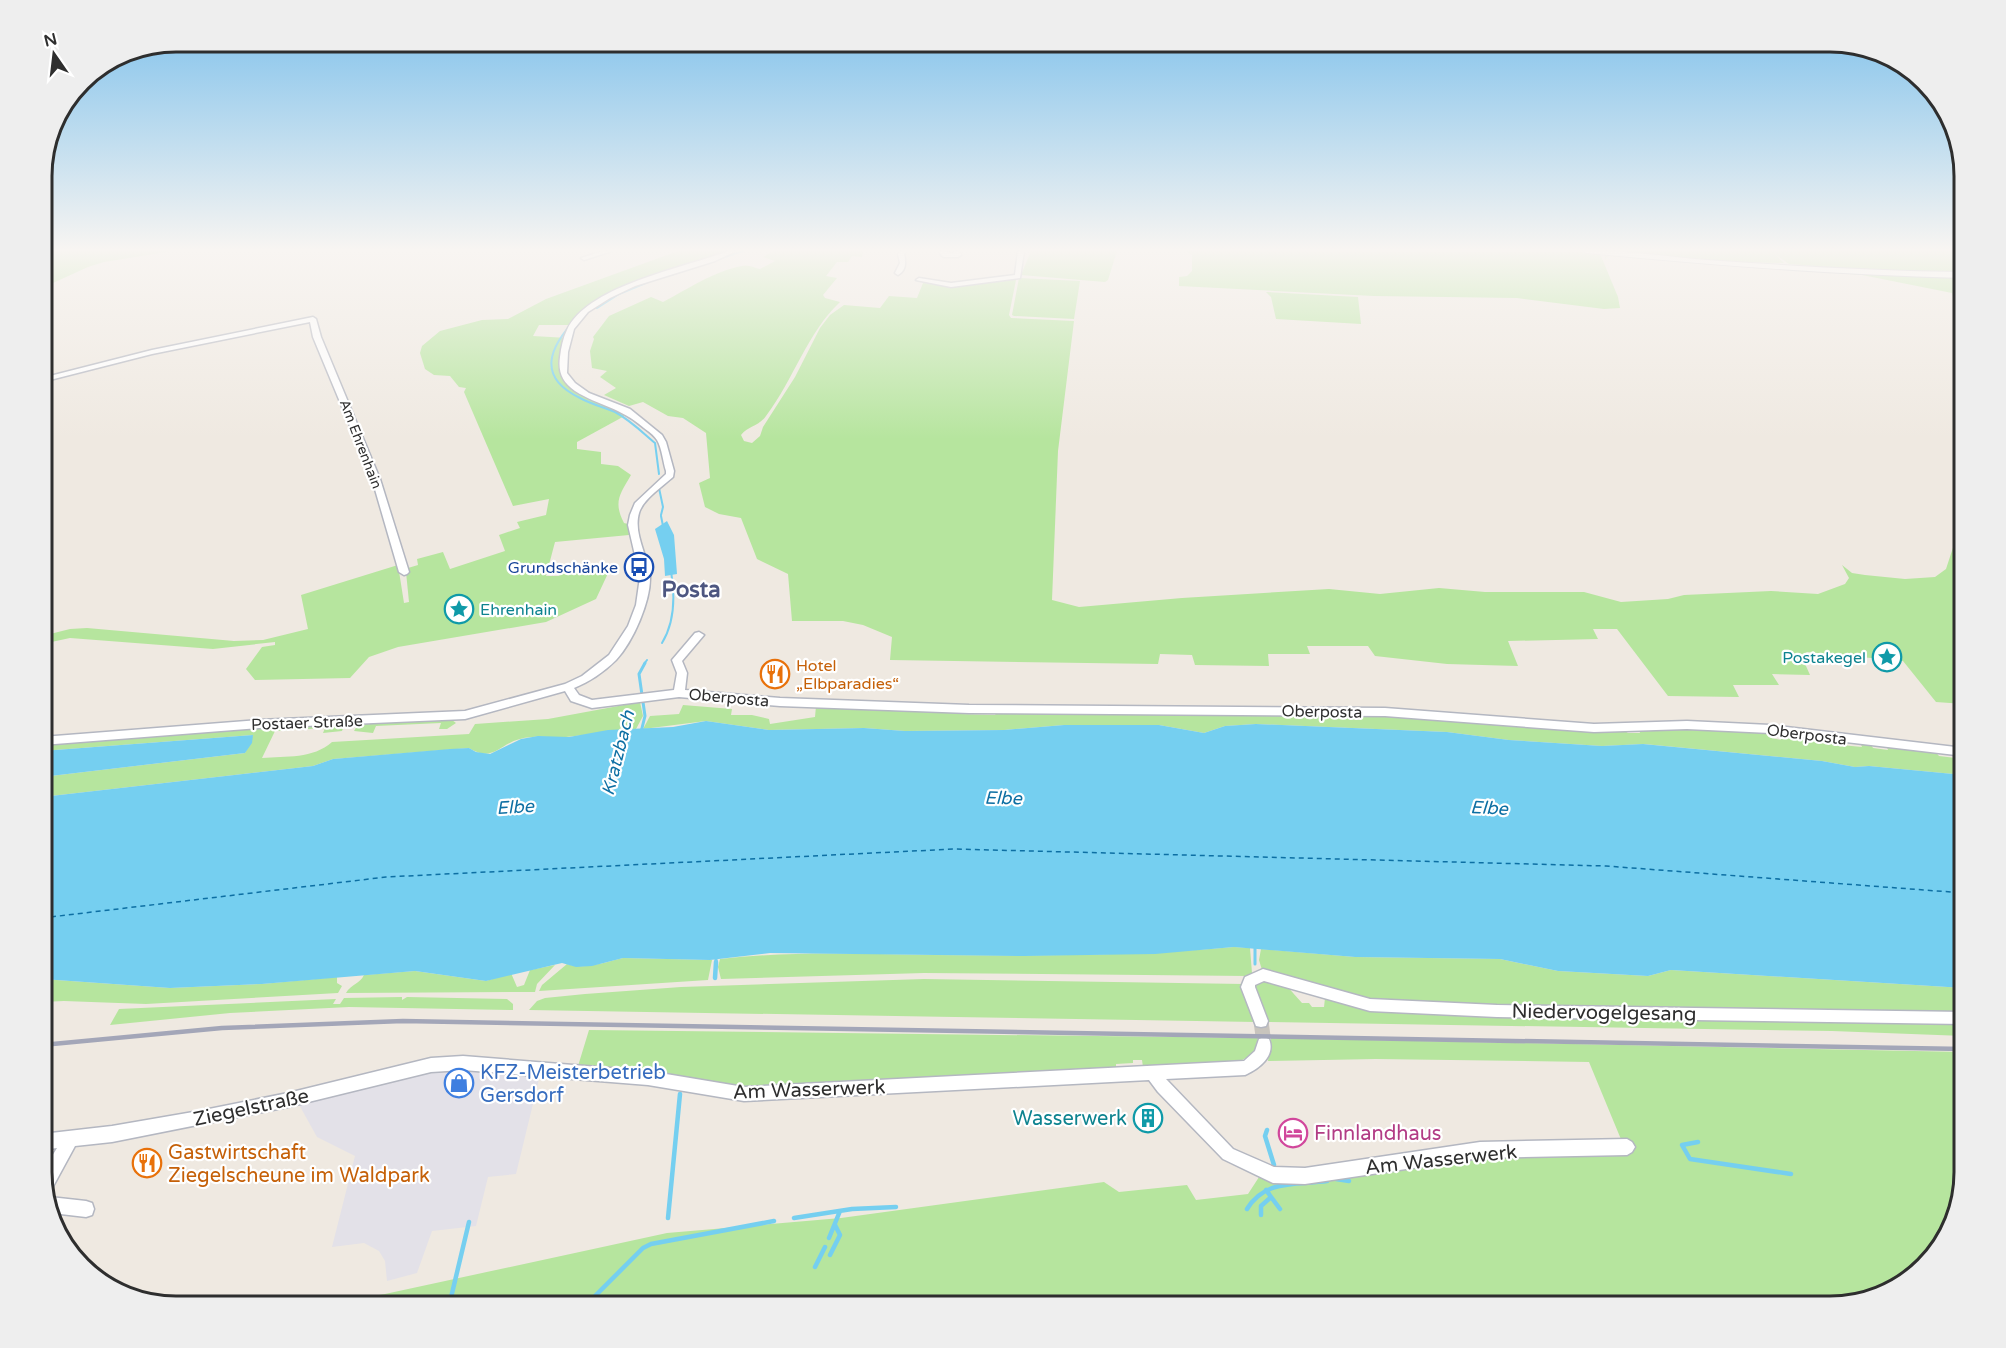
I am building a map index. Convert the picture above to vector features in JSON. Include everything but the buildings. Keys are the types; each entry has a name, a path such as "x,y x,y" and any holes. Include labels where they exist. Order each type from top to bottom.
{"street":[{"name":"Postaer Straße","path":"53,740 249,724 465,715 568,687 586,679 613,657 633,626 645,585 644,566 633,525 634,515 645,497 670,475 664,447 659,437 630,413 585,393 567,380 562,371 564,345 583,314"},
{"name":"Am Ehrenhain","path":"53,377 175,346 313,319 317,337 376,479 404,572"},
{"name":"Oberposta","path":"679,693 682,673 678,663 682,652 699,635"},
{"name":"Oberposta","path":"568,687 575,698 592,704 679,693 780,702 969,708 1386,712 1594,728 1712,725 1780,730 1954,751"},
{"name":"Niedervogelgesang","path":"1260,1021 1248,987 1250,981 1263,975 1370,1005 1497,1011 1954,1018"},
{"name":"Am Wasserwerk","path":"431,1065 464,1063 648,1078 744,1094 1245,1068 1252,1066 1264,1049 1264,1044"},
{"name":"Ziegelstraße","path":"53,1141 140,1129 288,1100 431,1065"},
{"name":"Am Wasserwerk","path":"1152,1072 1163,1087 1228,1154 1274,1175 1305,1176 1480,1150 1627,1147"},
{"path":"53,1170 70,1139"},
{"path":"58,1206 86,1209"}],"shaded area":[{"path":"460,1069 540,1075 516,1174 488,1177 476,1226 432,1231 417,1273 387,1281 385,1261 379,1251 364,1243 332,1247 355,1156 317,1137 297,1101 422,1070"}],"green space":[{"path":"518,314 585,314 572,325 539,325 533,336 568,338 563,371 576,388 630,413 577,442 577,449 601,452 601,464 618,466 631,475 618,504 624,523 628,524 629,535 555,542 546,576 558,576 577,565 610,569 596,599 546,622 398,647 369,657 350,678 255,680 246,669 262,647 275,645 275,642 213,649 70,638 53,642 53,633 87,628 234,641 263,640 308,629 301,595 398,565 404,603 409,602 406,572 409,571 408,568 418,565 417,559 443,552 450,569 505,551 499,535 520,528 517,522 546,515 549,499 513,506 464,392 466,388 459,387 450,376 434,375 425,369 420,353 422,346 440,331 482,320 508,319"},
{"path":"614,314 828,314 766,416 741,435 744,441 752,443 760,436 763,427 795,377 820,328 832,314 1009,314 1011,318 1074,321 1058,451 1052,600 1079,607 1329,589 1380,594 1439,588 1485,592 1584,592 1621,602 1668,599 1684,595 1771,591 1818,594 1845,584 1849,578 1842,565 1852,573 1865,575 1905,579 1935,577 1946,569 1954,545 1954,703 1936,702 1903,661 1807,652 1802,657 1810,675 1772,674 1779,685 1733,685 1739,697 1668,696 1617,629 1593,629 1598,639 1508,641 1518,666 1447,664 1375,656 1368,646 1307,646 1310,654 1268,654 1269,666 1195,665 1192,655 1160,654 1158,664 890,660 892,637 863,625 843,621 792,621 788,574 757,559 741,518 719,514 705,507 699,483 710,478 706,433 683,418 668,416 643,402 629,406 604,395 616,388 600,377 607,371 592,368 590,351 593,337 609,316"},
{"path":"1012,314 1075,314 1074,319"},
{"path":"1275,314 1360,314 1361,324 1276,319"},
{"path":"640,702 643,716 636,729 566,737 526,738 513,741 496,751 484,754 469,748 333,759 313,766 53,796 53,776 245,753 253,735 53,750 53,742 226,729 338,725 343,728 342,731 323,733 325,728 275,731 262,758 290,757 308,754 332,742 469,734 475,724 548,719"},
{"path":"683,705 732,709 731,715 752,715 769,719 770,724 815,717 816,706 958,711 960,714 995,715 997,712 1386,714 1623,730 1628,733 1640,733 1639,730 1689,727 1768,731 1772,738 1781,740 1778,733 1817,737 1820,743 1862,747 1860,742 1870,743 1873,748 1888,750 1886,745 1934,750 1939,756 1954,758 1954,774 1869,766 1855,767 1822,761 1644,744 1602,746 1509,740 1447,732 1256,724 1225,726 1204,733 1159,725 1064,725 1004,730 905,731 864,728 769,730 706,721 643,729 650,716 679,714"},
{"path":"452,720 456,723 447,729 439,729 441,723 376,726 373,733 354,731 357,726 364,724"},
{"path":"1250,948 1252,973 1248,976 924,973 721,979 718,967 720,959 772,955 1082,955"},
{"path":"1261,949 1355,957 1500,959 1558,971 1648,976 1671,970 1954,987 1954,1014 1495,1007 1370,1000 1262,970 1259,960"},
{"path":"623,958 712,960 708,980 539,991 542,985 567,964 588,966"},
{"path":"555,965 537,984 535,992 346,993 364,975 415,971 486,981 511,973 517,987 524,985 530,970"},
{"path":"337,977 337,983 342,986 338,993 146,1004 53,1002 53,980 170,988 262,984"},
{"path":"924,979 1244,984 1246,1002 1256,1022 529,1010 537,1001 545,998 585,994 681,987"},
{"path":"1267,979 1285,984 1302,1003 1309,1003 1312,1007 1324,1007 1325,998 1366,1011 1954,1022 1954,1036 1832,1031 1267,1022 1254,987 1260,981"},
{"path":"402,997 402,1000 407,997 507,999 513,1004 513,1010 349,1007 230,1013 110,1025 119,1009 336,999 333,1004 340,1004 344,998"},
{"path":"589,1030 1258,1038 1254,1053 1239,1062 1143,1067 1142,1060 1133,1060 1133,1063 1116,1064 1116,1069 745,1090 578,1066"},
{"path":"1271,1038 1954,1052 1954,1171 1951,1195 1941,1226 1933,1240 1911,1265 1884,1283 1869,1289 1829,1296 373,1296 667,1233 841,1218 1104,1182 1119,1192 1187,1185 1196,1200 1248,1194 1261,1174 1481,1154 1625,1149 1589,1062 1376,1059 1268,1061"}],"water":[{"path":"667,521 674,535 677,574 665,576 664,559 655,529"},
{"name":"Elbe","path":"706,721 769,730 864,728 905,731 1004,730 1064,725 1159,725 1204,733 1225,726 1256,724 1447,732 1509,740 1602,746 1643,744 1822,761 1855,767 1869,766 1954,774 1954,987 1671,970 1648,976 1558,971 1500,959 1355,957 1234,947 1155,954 1024,956 770,953 710,960 623,958 592,966 576,967 562,963 486,981 415,971 262,984 170,988 53,980 53,796 313,766 333,759 469,748 476,752 490,754 521,739 538,736 569,737 608,730 673,727"},
{"path":"253,735 252,743 245,753 53,776 53,750"}],"waterway":[{"name":"Kratzbach","path":"577,318 559,340 554,351 552,371 557,381 566,390 580,398 620,415 655,443 659,474"},
{"name":"Kratzbach","path":"659,488 663,507 661,515"},
{"name":"Kratzbach","path":"661,516 663,526"},
{"name":"Kratzbach","path":"662,643 672,617 671,571"},
{"name":"Kratzbach","path":"644,664 647,660"},
{"name":"Kratzbach","path":"641,732 645,716 639,674 645,663"},
{"path":"1255,947 1255,964"},
{"path":"716,956 716,962"},
{"path":"715,978 716,962"},
{"path":"668,1218 680,1094"},
{"path":"1267,1130 1265,1136 1274,1165"},
{"path":"1698,1142 1682,1145 1690,1159 1791,1174"},
{"path":"1336,1179 1349,1181"},
{"path":"1267,1191 1282,1185 1327,1181"},
{"path":"1247,1209 1254,1199 1267,1191"},
{"path":"1267,1191 1280,1209"},
{"path":"1261,1215 1261,1206 1270,1198"},
{"path":"794,1218 852,1209 896,1207"},
{"path":"829,1238 840,1211"},
{"path":"595,1296 643,1248 651,1244 774,1221"},
{"path":"451,1296 469,1222"},
{"path":"830,1255 840,1235 835,1225"},
{"path":"815,1267 825,1247"}],"ferry route":[{"path":"53,917 386,877 954,849 1606,866 1954,892"}],"tunnel":[{"path":"1261,1021 1264,1044"}],"railway":[{"path":"53,1044 222,1028 403,1021 1954,1049"}],"place":[{"name":"Grundschänke","path":"639,567"},
{"name":"Ehrenhain","path":"459,609"},
{"name":"Postakegel","path":"1887,657"},
{"name":"Hotel „Elbparadies“","path":"775,674"},
{"name":"KFZ-Meisterbetrieb Gersdorf","path":"459,1083"},
{"name":"Wasserwerk","path":"1148,1118"},
{"name":"Finnlandhaus","path":"1293,1133"},
{"name":"Gastwirtschaft Ziegelscheune im Waldpark","path":"147,1163"}],"district":[{"name":"Posta","path":"691,589"}]}
